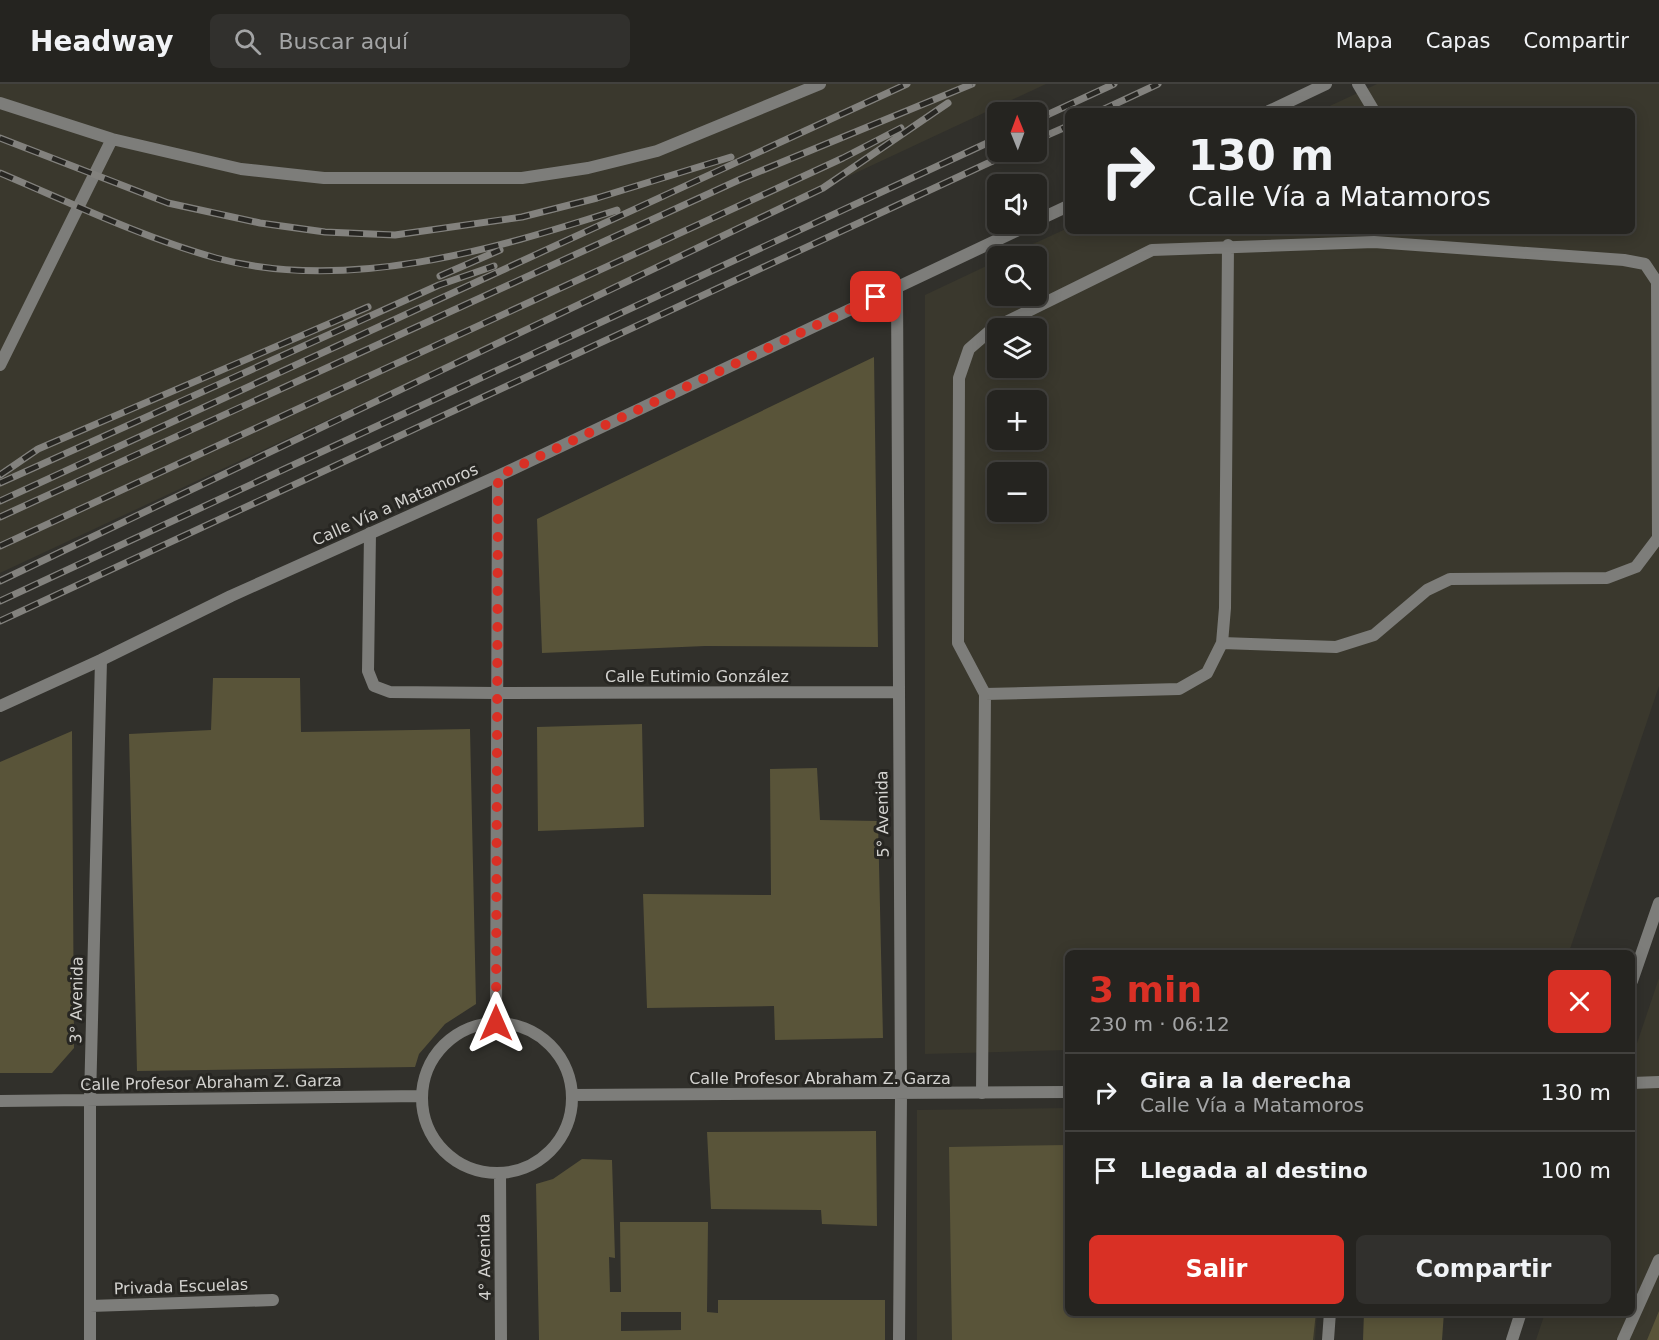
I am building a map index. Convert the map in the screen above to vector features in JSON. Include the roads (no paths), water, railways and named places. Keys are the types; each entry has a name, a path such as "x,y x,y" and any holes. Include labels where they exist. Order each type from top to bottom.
{"street":[{"path":"0,103 112,139 241,170 324,178 522,178 588,168 657,151 820,84"},
{"path":"1275,108 1326,84"},
{"path":"1358,84 1372,108"},
{"path":"0,365 112,139"},
{"path":"1047,216 1065,207"},
{"name":"Calle Vía a Matamoros","path":"0,706 101,660 231,596 498,476 1010,234"},
{"path":"982,1093 985,694 958,644 959,378 969,349 992,329 1152,250 1374,236 1624,260 1645,264 1657,282 1658,538 1636,567 1607,578 1450,579 1427,590 1374,635 1336,647 1222,643"},
{"path":"985,694 1179,689 1207,673 1222,643 1225,608 1228,245"},
{"name":"5° Avenida","path":"897,287 897,692 901,1094 899,1340"},
{"path":"496,1023 498,476"},
{"name":"Calle Eutimio González","path":"370,533 368,671 374,686 390,692 897,692"},
{"name":"3° Avenida","path":"90,1340 90,1100 101,660"},
{"path":"1635,972 1659,903"},
{"path":"496,1023 515,1025 537,1034 556,1050 568,1072 572,1095 569,1119 560,1140 543,1157 533,1163 523,1168 500,1173 475,1170 453,1159 442,1148 425,1120 422,1096 427,1069 442,1046 464,1030 496,1023"},
{"path":"1635,1083 1659,1082"},
{"name":"Calle Profesor Abraham Z. Garza","path":"572,1095 1065,1092"},
{"name":"Calle Profesor Abraham Z. Garza","path":"0,1101 422,1096"},
{"name":"4° Avenida","path":"500,1173 501,1340"},
{"path":"1635,1313 1659,1260"},
{"name":"Privada Escuelas","path":"90,1306 273,1300"},
{"path":"1329,1340 1330,1316"},
{"path":"1512,1340 1520,1316"},
{"path":"1623,1340 1634,1316"}],"railway":[{"path":"0,501 907,84"},
{"path":"0,517 741,179 972,84"},
{"path":"1047,115 1114,84"},
{"path":"1106,108 1158,84"},
{"path":"0,581 823,188 948,103"},
{"path":"1047,135 1065,127"},
{"path":"0,546 843,158 901,128"},
{"path":"0,138 168,203 260,223 325,232 395,235 522,217 597,198 731,157"},
{"path":"0,601 987,143"},
{"path":"0,621 990,162"},
{"path":"0,173 106,219 188,250 265,268 316,271 367,269 419,262 520,239 617,210"},
{"path":"440,276 500,250"},
{"path":"0,483 439,285 494,266"},
{"path":"0,475 38,449 368,307"}]}
